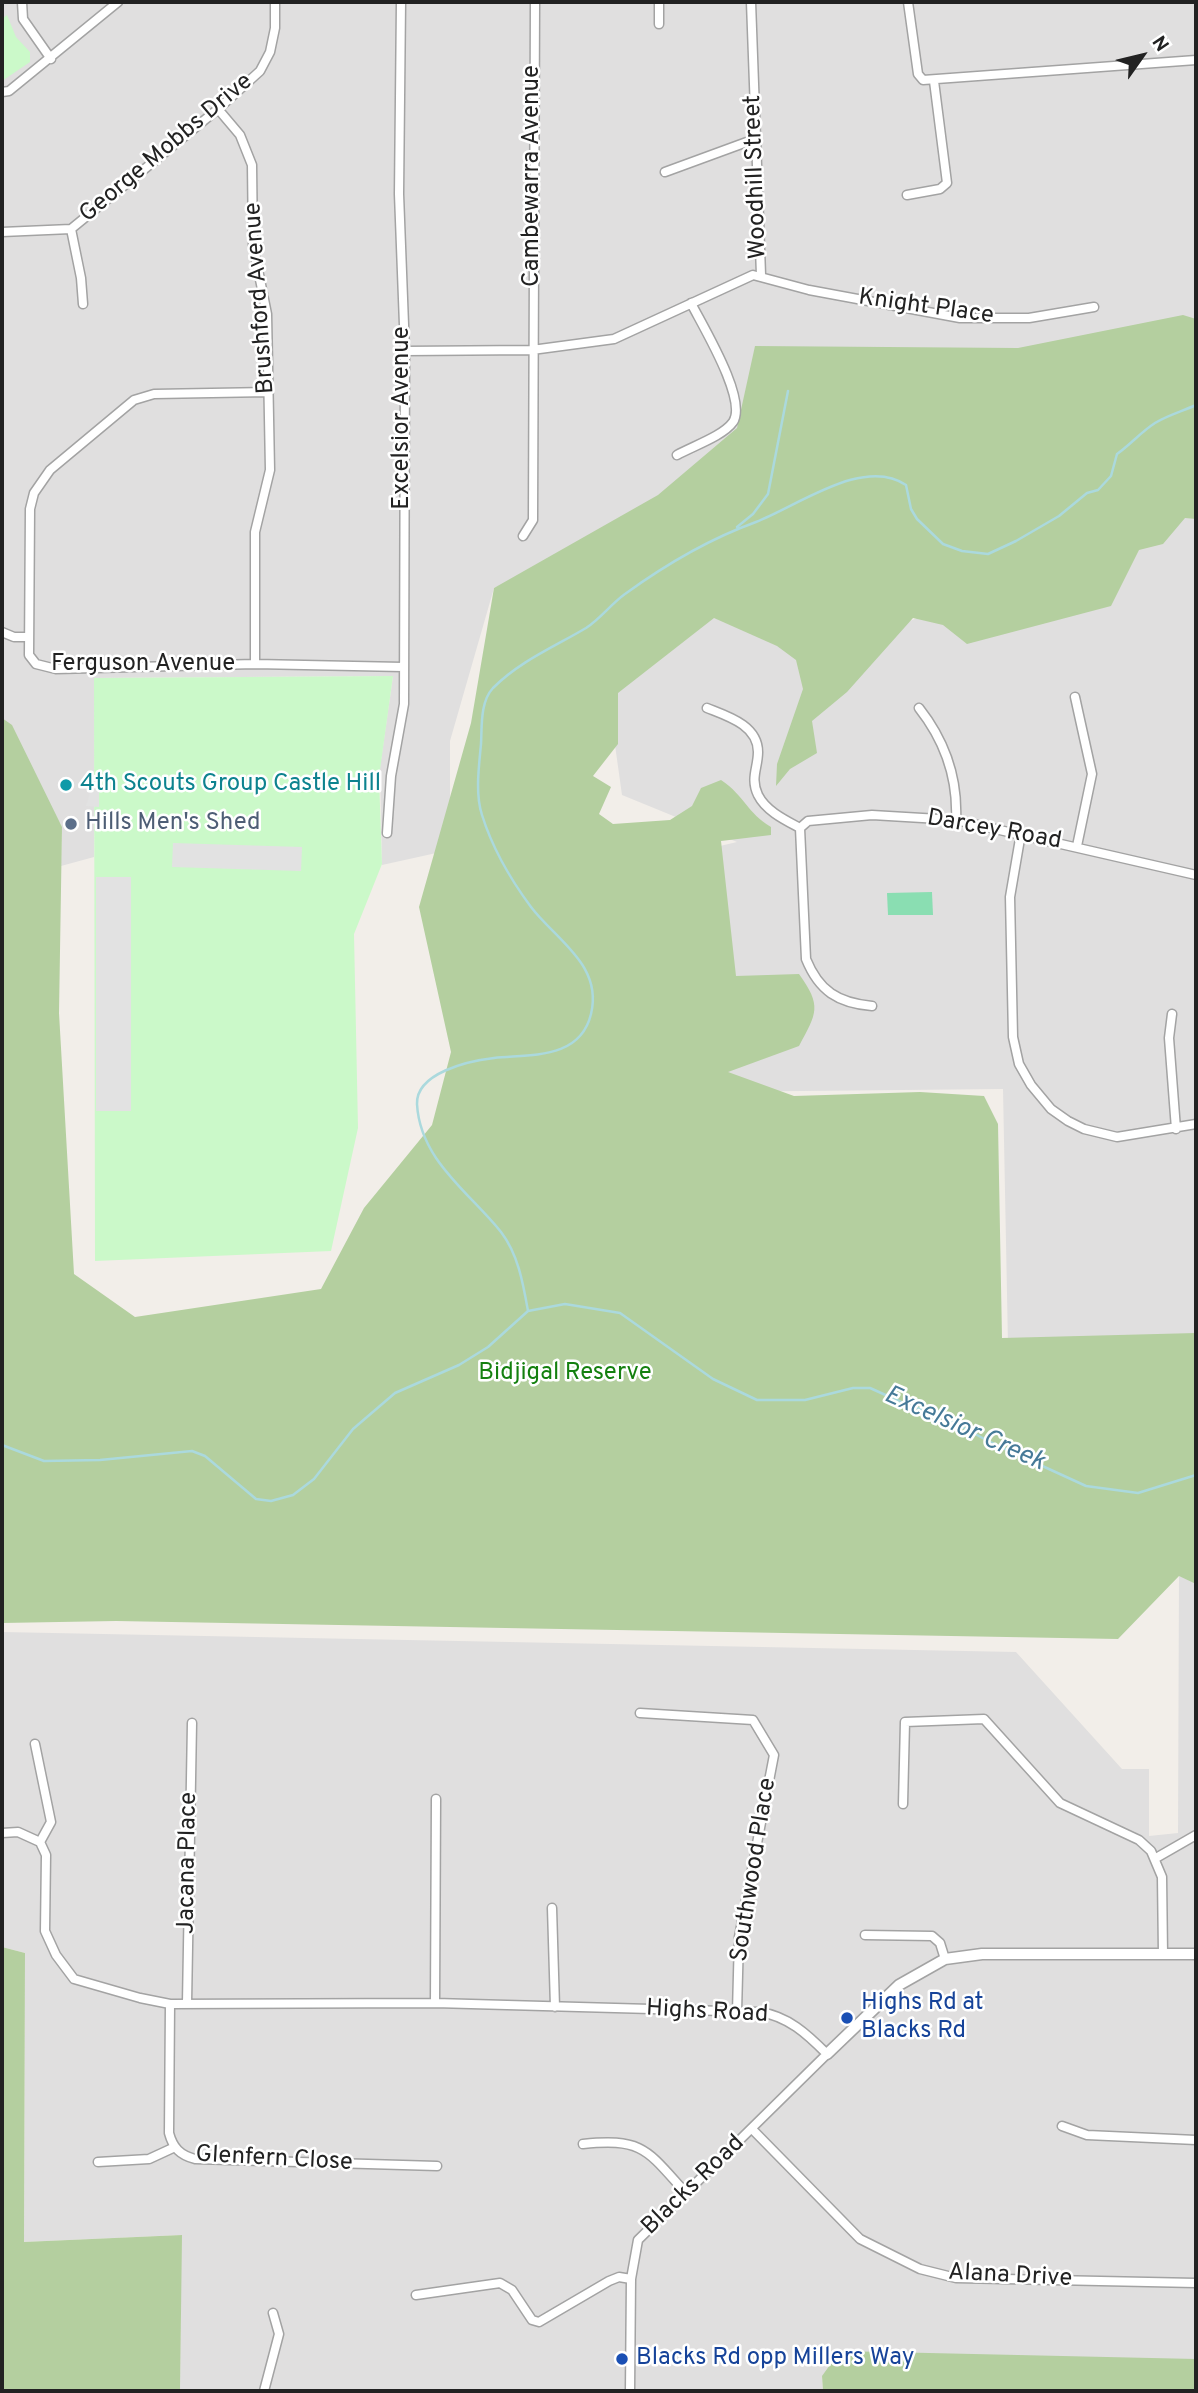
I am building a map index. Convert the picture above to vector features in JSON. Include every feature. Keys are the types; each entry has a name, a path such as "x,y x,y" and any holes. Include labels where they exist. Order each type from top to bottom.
{"street":[{"path":"22,2 23,19 51,58"},
{"path":"2,92 9,91 118,2"},
{"name":"George Mobbs Drive","path":"2,232 71,229 218,109 260,71 270,52 275,28 275,2"},
{"name":"Excelsior Avenue","path":"387,833 391,776 404,704 405,351 399,194 401,2"},
{"name":"Cambewarra Avenue","path":"523,536 533,520 535,2"},
{"path":"659,2 659,24"},
{"name":"Woodhill Street","path":"405,351 532,350 614,340 744,277 761,275 751,2"},
{"path":"908,2 918,74 923,80 1067,67 1196,60"},
{"path":"907,195 940,189 947,183 934,81"},
{"name":"Brushford Avenue","path":"218,109 240,135 252,166 253,245 267,314 270,470 254,532 255,663"},
{"path":"665,172 755,139"},
{"path":"71,229 82,278 83,304"},
{"name":"Knight Place","path":"761,275 809,290 960,318 1029,318 1094,307"},
{"path":"677,455 723,430 733,422 736,411 730,384 691,303"},
{"name":"Ferguson Avenue","path":"269,392 144,396 123,406 50,470 38,486 30,509 29,655 36,664 45,669 255,663 403,667"},
{"path":"2,632 14,637 29,637"},
{"path":"1075,697 1092,774 1077,846"},
{"path":"707,708 747,728 755,740 758,753 753,782 758,797 769,809 800,828 806,959 822,988 831,996 853,1004 872,1006"},
{"path":"919,708 941,738 947,755 957,792 956,820"},
{"name":"Darcey Road","path":"800,828 817,818 872,815 956,820 1196,875"},
{"path":"1021,833 1010,897 1013,1037 1019,1064 1051,1109 1084,1129 1127,1137 1196,1124"},
{"path":"1172,1014 1169,1038 1176,1129"},
{"name":"Southwood Place","path":"640,1713 753,1720 774,1755 739,1937 737,2012"},
{"path":"903,1804 905,1722 984,1719 1060,1803 1139,1840 1156,1858 1163,1887 1163,1954"},
{"name":"Jacana Place","path":"187,2003 192,1723"},
{"path":"2,1833 18,1832 40,1842 51,1822 35,1744"},
{"path":"435,2003 436,1799"},
{"path":"1156,1858 1196,1835"},
{"name":"Highs Road","path":"40,1842 46,1855 44,1931 55,1955 74,1979 170,2004 435,2003 759,2012 784,2018 827,2054"},
{"path":"552,1908 555,2007"},
{"path":"865,1935 932,1936 940,1943 945,1959"},
{"path":"827,2054 899,1985 945,1959 982,1954 1196,1954"},
{"name":"Glenfern Close","path":"170,2004 169,2133 175,2147 183,2155 195,2159 437,2165"},
{"name":"Blacks Road","path":"630,2391 631,2279 638,2240 827,2054"},
{"path":"1062,2126 1087,2135 1196,2140"},
{"name":"Alana Drive","path":"752,2129 860,2239 920,2269 956,2278 1196,2283"},
{"path":"583,2144 624,2142 636,2145 646,2150 685,2192"},
{"path":"98,2162 149,2159 175,2147"},
{"path":"416,2295 500,2283 512,2291 532,2320 538,2322 609,2281 620,2277 631,2279"},
{"path":"264,2391 279,2334 273,2313"}],"shaded area":[{"path":"2,2 1196,2 1196,380 799,452 494,588 450,741 450,850 382,865 380,767 393,676 95,678 94,857 61,866 62,827 2,718"},
{"path":"1184,514 1196,516 1196,1344 1008,1345 1003,1089 701,1092 690,986 656,861 737,842 622,795 607,688 720,606 810,657 926,615 1137,547"},
{"path":"94,779 99,780 99,807 86,806"},
{"path":"173,843 302,847 301,871 172,867"},
{"path":"96,877 131,877 131,1111 96,1111"},
{"path":"1179,1576 1196,1578 1196,2363 822,2376 823,2391 180,2391 181,2235 24,2242 25,1953 2,1947 2,1632 1016,1652 1122,1769 1149,1769 1149,1836 1178,1833"}],"green space":[{"path":"7,15 16,37 30,52 30,62 2,81 2,19"},
{"name":"Bidjigal Reserve","path":"1183,315 1196,319 1196,519 1185,518 1163,544 1139,550 1111,606 967,644 943,625 913,618 847,692 812,721 817,753 790,769 776,786 777,764 803,689 796,660 777,646 714,618 618,693 618,744 593,776 611,787 599,814 613,824 670,820 692,806 701,788 721,780 736,792 756,816 771,827 771,835 721,841 736,976 799,974 814,1002 813,1017 799,1046 728,1072 794,1096 920,1092 984,1096 998,1124 1002,1338 1196,1333 1196,1584 1179,1576 1118,1639 116,1621 2,1623 2,718 12,725 62,827 59,1013 74,1274 135,1317 321,1289 364,1208 432,1125 451,1052 419,907 471,723 494,588 658,495 737,428 755,346 1018,348"},
{"path":"393,676 379,777 382,864 354,934 358,1128 331,1251 95,1261 94,678"},
{"path":"932,892 933,915 888,915 887,893"},
{"path":"2,1947 25,1953 24,2242 182,2235 180,2391 2,2391"},
{"path":"840,2351 1196,2359 1196,2391 823,2391 822,2376"}],"waterway":[{"path":"737,527 753,514 768,494 788,391"},
{"path":"528,1311 512,1250 501,1232 436,1159 420,1124 417,1104 419,1093 425,1084 445,1070 483,1060 552,1052 565,1047 576,1040 585,1029 591,1014 593,997 584,967 524,897 497,851 482,815 479,798 482,714 493,688 514,670 586,628 625,594 672,563 721,536 851,480 871,476 889,478 906,485 911,509 917,519 943,544 962,551 988,554 1059,516 1087,493 1098,490 1111,476 1117,454 1155,423 1196,405"},
{"name":"Excelsior Creek","path":"2,1445 44,1461 100,1460 192,1451 205,1456 256,1499 271,1501 293,1495 314,1479 353,1429 395,1393 459,1365 488,1347 528,1311 565,1304 620,1313 713,1379 757,1400 805,1400 853,1388 870,1388 910,1406 938,1414 990,1442 1086,1486 1138,1493 1196,1475"}],"place":[{"name":"4th Scouts Group Castle Hill","path":"66,785"},
{"name":"Hills Men's Shed","path":"71,824"},
{"name":"Highs Rd at Blacks Rd","path":"847,2018"},
{"name":"Blacks Rd opp Millers Way","path":"622,2359"}]}
